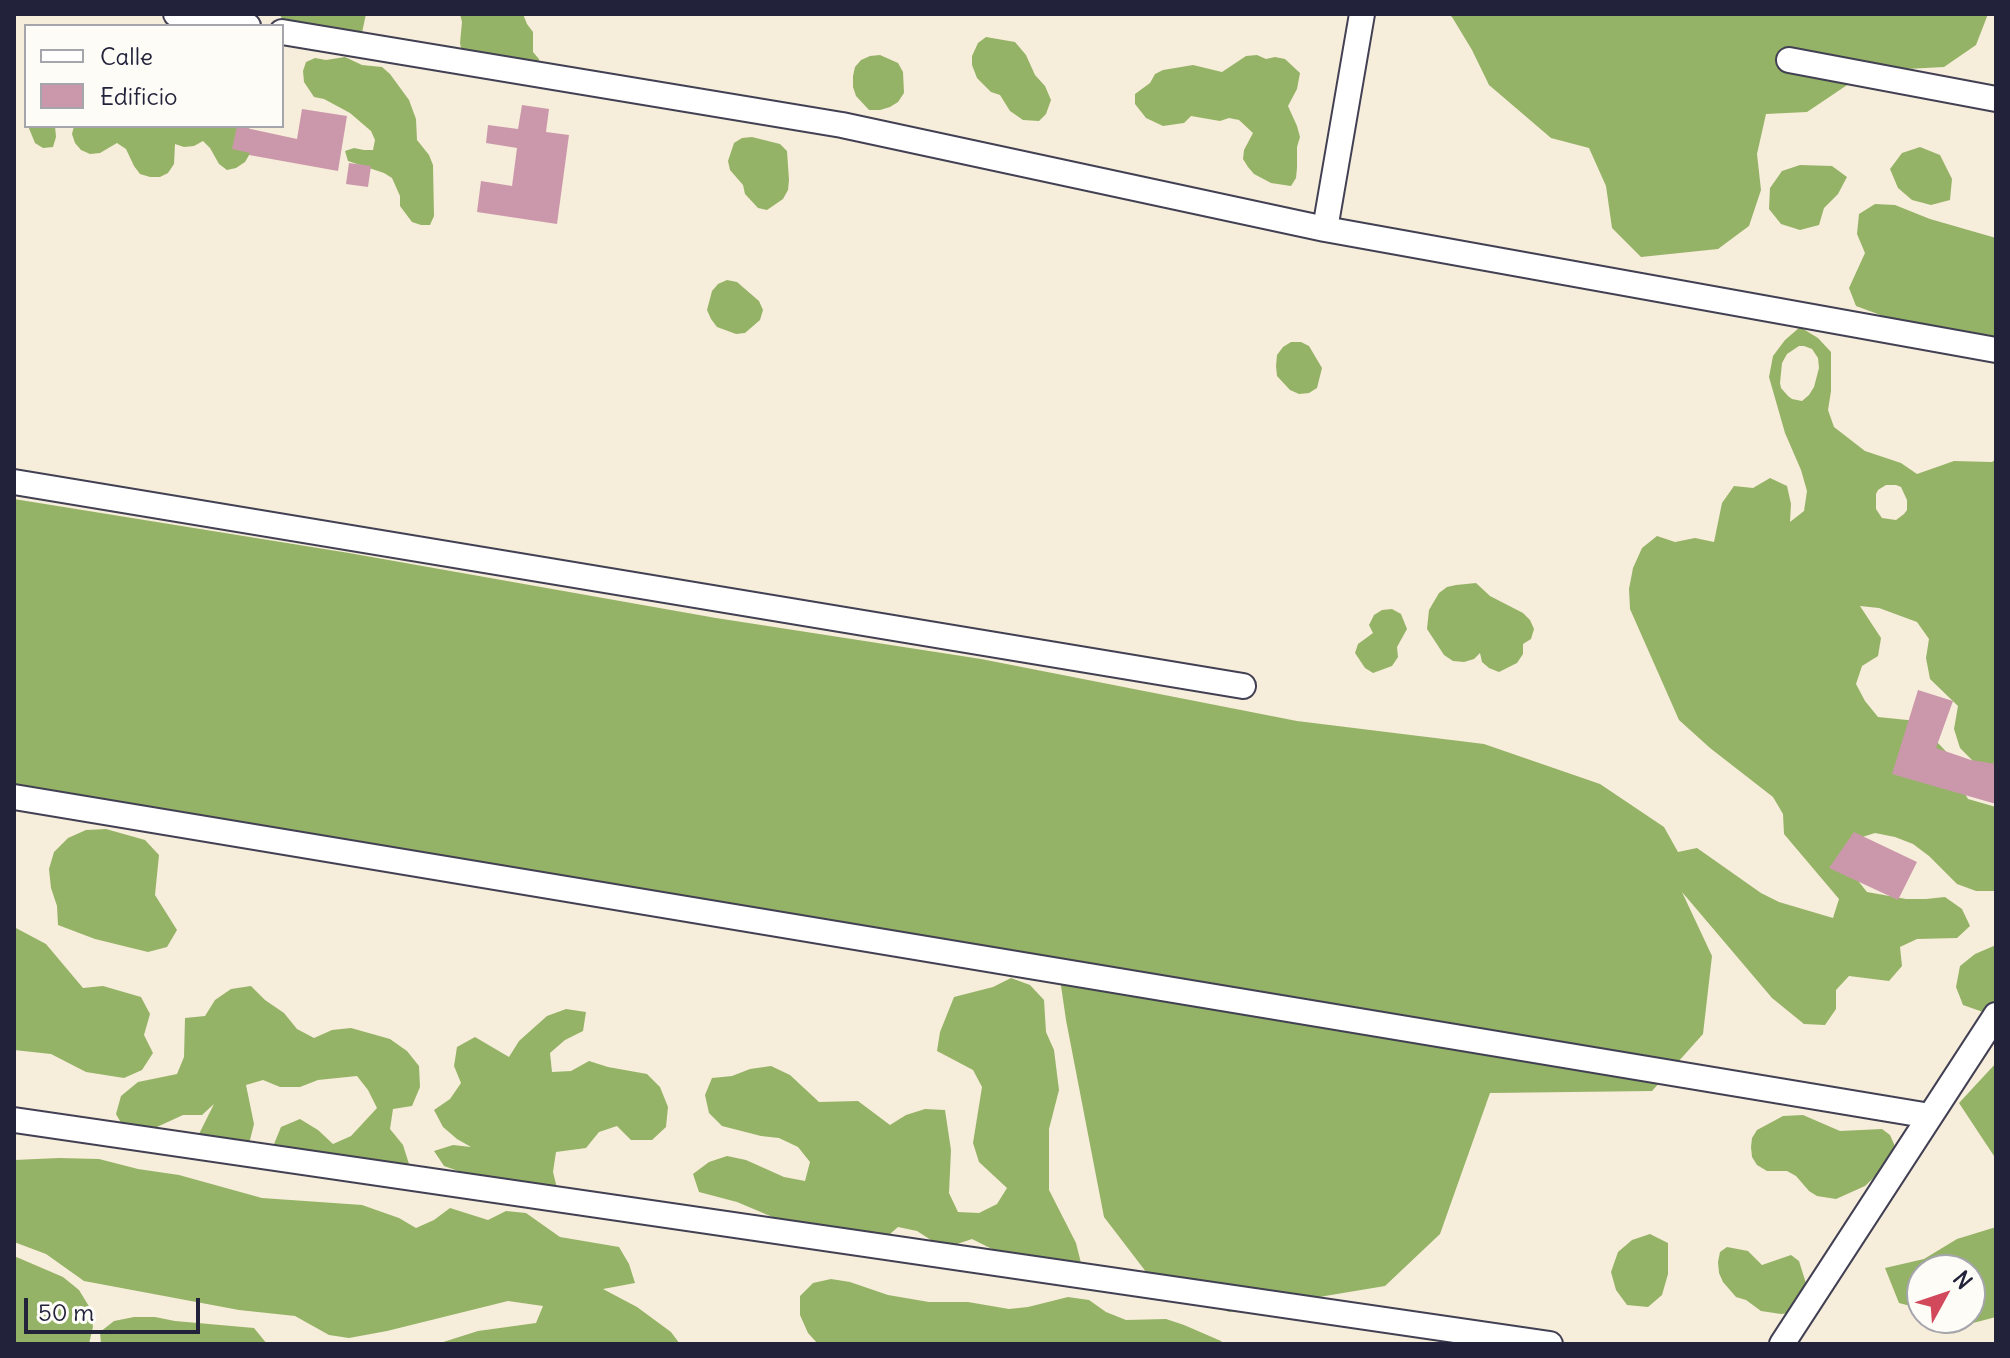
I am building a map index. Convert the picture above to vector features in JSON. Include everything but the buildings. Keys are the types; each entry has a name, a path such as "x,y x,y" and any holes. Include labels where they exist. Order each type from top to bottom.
{"street":[{"path":"176,14 237,21"},
{"path":"1325,229 1362,14"},
{"path":"284,32 842,125 1325,229 1996,350"},
{"path":"1789,60 1996,99"},
{"path":"14,482 1243,686"},
{"path":"14,797 1930,1116"},
{"path":"1782,1344 1996,1015"},
{"path":"14,1120 1550,1344"}],"green space":[{"path":"279,14 366,14 360,42 293,34"},
{"path":"460,14 523,14 533,32 533,52 539,59 540,68 462,53"},
{"path":"1448,14 1988,14 1976,45 1944,67 1868,71 1807,112 1766,114 1757,154 1761,190 1749,226 1718,249 1641,257 1612,228 1606,186 1589,148 1551,138 1489,85 1472,50"},
{"path":"986,37 1015,42 1026,55 1051,100 1046,114 1039,121 1023,120 1010,111 1000,95 991,92 977,78 972,56 978,43"},
{"path":"880,55 898,63 903,72 904,93 890,107 869,110 856,96 853,76 861,60"},
{"path":"1257,55 1266,59 1285,59 1300,73 1297,89 1288,106 1300,137 1296,178 1291,186 1271,183 1248,167 1243,159 1244,150 1253,133 1239,120 1229,118 1220,121 1191,116 1184,123 1163,126 1146,118 1135,104 1135,94 1163,70 1193,65 1222,72 1246,56"},
{"path":"345,57 362,65 382,67 409,100 416,119 417,140 433,165 434,216 430,225 412,222 400,206 400,196 392,178 348,161 345,151 354,148 373,150 375,140 371,131 350,113 314,97 304,82 306,62 315,58"},
{"path":"29,128 55,128 53,147 43,148 35,143"},
{"path":"74,128 249,128 254,135 255,145 245,162 227,170 203,141 194,146 175,144 174,164 168,173 150,177 140,174 126,149 117,143 100,153 90,154 81,150 72,134"},
{"path":"752,137 780,144 787,151 788,190 783,199 767,210 758,208 745,194 728,161 734,143"},
{"path":"1920,147 1940,155 1952,179 1950,200 1931,205 1912,200 1898,188 1890,169 1902,153"},
{"path":"1800,165 1832,166 1847,177 1838,194 1824,208 1819,225 1800,230 1781,224 1769,209 1770,188 1782,171"},
{"path":"1875,204 1895,205 1930,219 1996,238 1996,352 1856,306 1849,288 1865,253 1857,234 1859,214"},
{"path":"727,280 737,282 759,301 763,310 760,320 745,333 736,334 717,327 707,310 712,291"},
{"path":"1800,327 1818,338 1831,352 1828,410 1834,427 1865,451 1901,463 1917,474 1954,461 1992,462 1996,459 1996,768 1974,762 1960,748 1954,729 1958,706 1930,679 1926,658 1929,639 1917,622 1879,608 1860,606 1881,638 1878,656 1862,666 1856,684 1878,717 1917,721 1958,764 1959,783 1968,799 1996,807 1996,891 1976,891 1957,884 1929,856 1913,844 1895,837 1875,833 1856,839 1855,877 1867,892 1906,899 1945,897 1962,909 1970,926 1957,938 1917,939 1900,947 1902,966 1889,981 1849,976 1836,990 1836,1009 1825,1025 1804,1024 1772,998 1682,892 1712,956 1703,1034 1652,1091 1490,1093 1440,1234 1385,1286 1229,1312 1153,1281 1104,1217 1059,972 14,791 14,499 349,553 716,618 981,659 1297,721 1484,744 1600,784 1664,827 1678,852 1697,848 1761,893 1779,902 1833,918 1839,899 1784,834 1783,814 1773,797 1679,720 1630,609 1629,589 1633,568 1642,548 1657,536 1675,542 1695,538 1714,542 1722,503 1734,486 1753,488 1770,478 1787,486 1791,504 1790,522 1804,511 1807,491 1785,433 1769,377 1773,356","holes":["1799,346 1812,349 1818,358 1819,368 1814,387 1802,401 1788,396 1780,383 1782,363 1787,354","1886,485 1901,487 1907,500 1907,510 1896,520 1882,518 1876,509 1876,494"]},
{"path":"1291,342 1309,346 1322,368 1317,388 1309,393 1299,394 1290,390 1277,376 1277,355"},
{"path":"1476,583 1490,596 1523,613 1534,629 1531,639 1523,644 1523,654 1517,663 1499,672 1482,662 1480,653 1464,662 1453,661 1444,655 1427,629 1429,610 1439,593 1447,587"},
{"path":"1392,609 1401,614 1407,629 1397,647 1398,657 1392,666 1373,673 1365,668 1355,653 1358,644 1373,633 1369,625 1374,615"},
{"path":"106,829 145,840 159,855 155,895 177,930 167,947 148,952 95,939 58,925 49,869 54,852 68,838 86,830"},
{"path":"14,927 46,944 83,988 103,986 141,997 150,1014 144,1035 153,1053 142,1070 124,1078 86,1072 51,1054 14,1050"},
{"path":"1996,945 1996,1005 1983,1012 1963,1005 1956,987 1960,966 1975,954"},
{"path":"1011,978 1030,985 1044,1000 1046,1032 1054,1050 1059,1090 1049,1129 1049,1190 1076,1243 1081,1263 1063,1271 1006,1256 972,1239 954,1245 934,1242 917,1231 898,1227 882,1241 808,1232 737,1202 699,1192 693,1174 709,1162 727,1156 746,1160 784,1177 805,1181 810,1162 798,1147 779,1138 722,1126 709,1113 705,1095 712,1078 771,1066 790,1075 819,1102 858,1101 890,1125 906,1115 925,1109 945,1110 951,1150 949,1193 958,1212 979,1213 997,1204 1007,1188 979,1162 973,1143 982,1087 973,1070 937,1051 940,1032 954,997 993,987"},
{"path":"251,986 284,1013 297,1029 314,1038 332,1030 351,1028 390,1039 407,1051 419,1066 420,1087 412,1106 393,1109 390,1129 403,1145 409,1164 402,1182 287,1160 274,1144 281,1127 300,1119 333,1144 351,1136 377,1108 357,1076 318,1080 300,1087 280,1087 263,1080 246,1085 254,1124 249,1144 211,1147 199,1134 214,1104 202,1115 183,1115 146,1132 125,1130 116,1114 121,1096 138,1082 177,1074 184,1057 185,1018 205,1016 215,1000 231,989"},
{"path":"566,1009 586,1012 583,1031 565,1040 550,1053 552,1072 571,1071 589,1061 647,1074 660,1087 668,1107 666,1127 652,1140 631,1140 617,1126 599,1132 586,1148 556,1152 553,1172 558,1192 548,1210 529,1209 492,1197 464,1173 444,1166 434,1151 453,1145 471,1147 443,1127 434,1110 450,1099 461,1083 454,1066 457,1047 475,1037 509,1057 519,1041 547,1016"},
{"path":"1996,1063 1996,1159 1959,1103"},
{"path":"1803,1115 1840,1131 1882,1129 1890,1135 1896,1156 1865,1186 1836,1199 1817,1196 1796,1176 1787,1171 1767,1171 1757,1165 1752,1157 1752,1138 1757,1130 1783,1116"},
{"path":"99,1159 179,1175 262,1198 362,1205 399,1218 416,1228 450,1208 488,1220 506,1211 526,1213 560,1237 619,1247 635,1283 603,1289 637,1307 671,1332 680,1344 437,1344 478,1331 536,1323 543,1306 508,1301 349,1338 329,1335 295,1316 239,1310 84,1281 46,1254 14,1242 14,1160"},
{"path":"1996,1227 1996,1317 1986,1320 1986,1254 1932,1254 1957,1239"},
{"path":"1650,1234 1668,1243 1668,1274 1662,1295 1648,1307 1627,1305 1616,1290 1611,1272 1618,1252 1632,1240"},
{"path":"1727,1247 1748,1251 1762,1265 1791,1255 1799,1261 1809,1293 1791,1313 1781,1314 1761,1311 1736,1297 1719,1273 1720,1252"},
{"path":"14,1256 63,1277 79,1290 90,1308 93,1327 89,1344 15,1344"},
{"path":"1906,1263 1906,1305 1899,1303 1885,1268"},
{"path":"831,1279 888,1295 929,1302 968,1302 1009,1309 1068,1297 1089,1300 1106,1312 1126,1320 1166,1319 1224,1344 818,1344 808,1333 800,1315 800,1296 813,1283"},
{"path":"134,1317 254,1328 267,1344 101,1344 100,1332 114,1321"}]}
